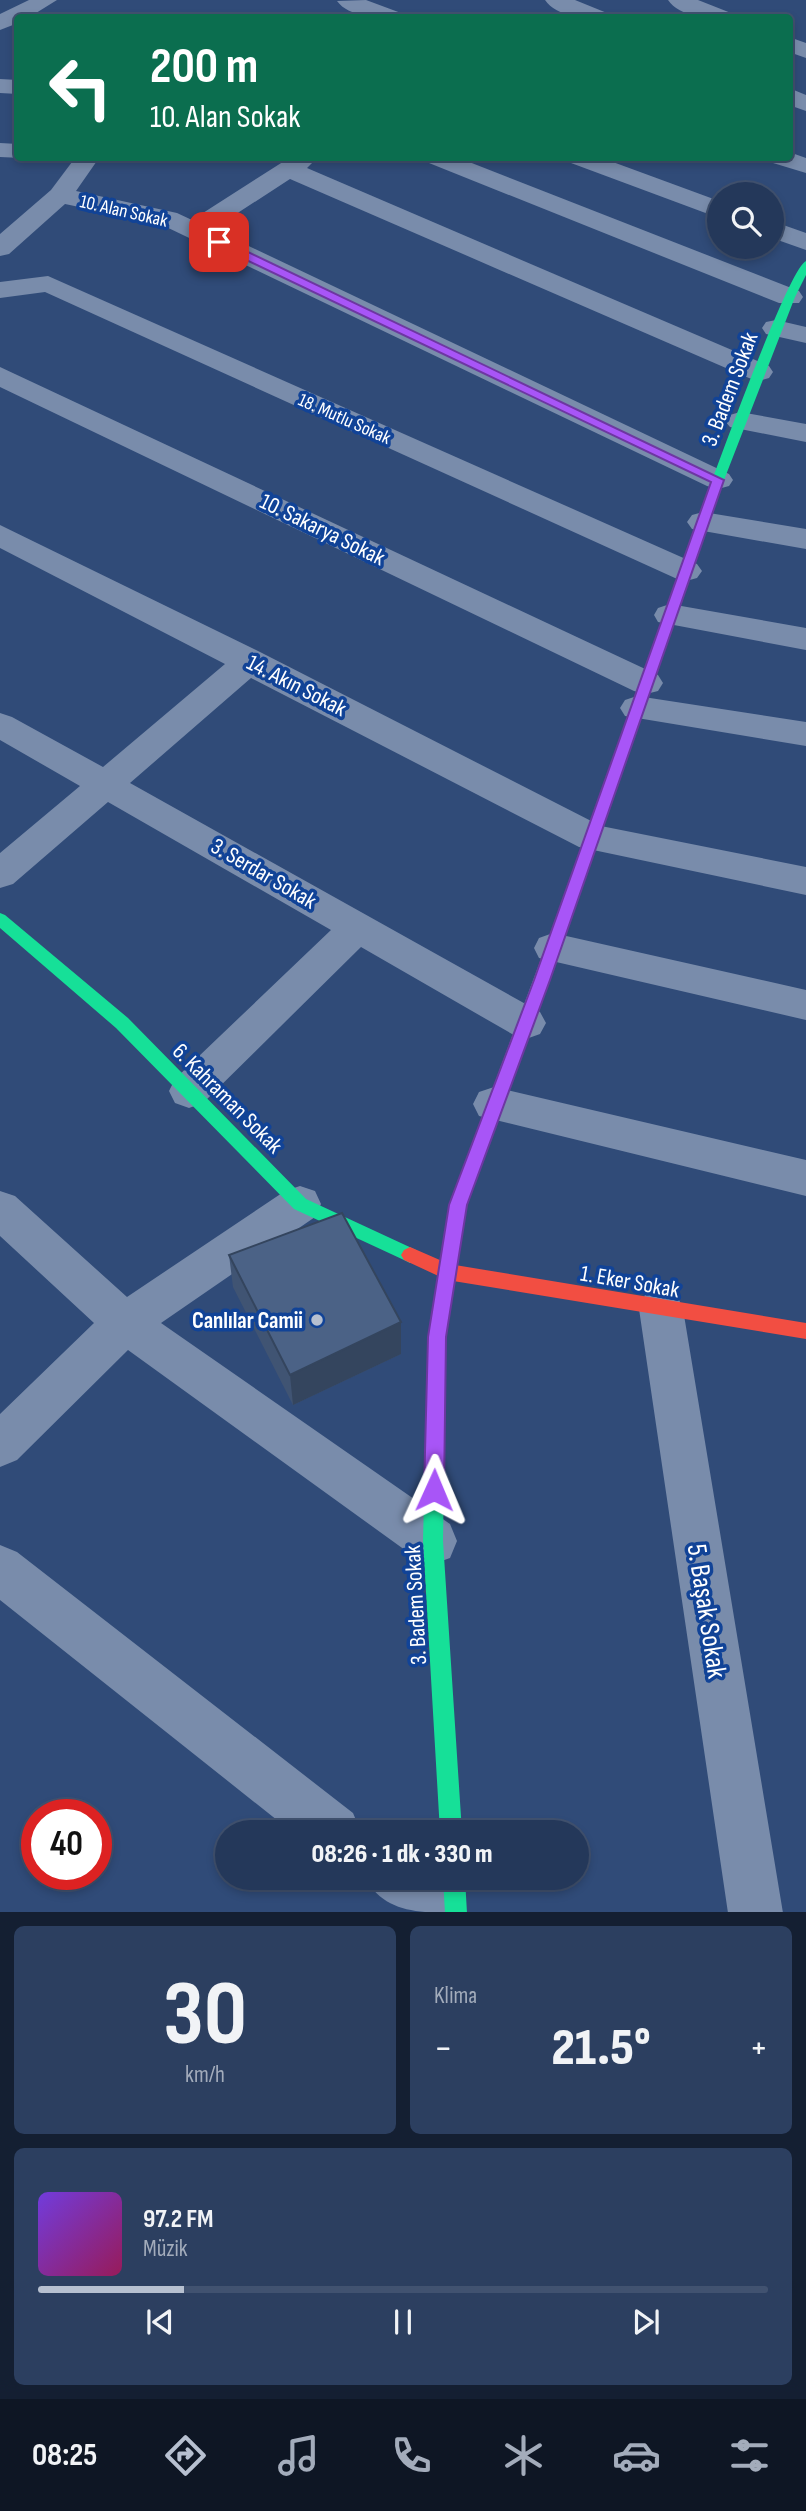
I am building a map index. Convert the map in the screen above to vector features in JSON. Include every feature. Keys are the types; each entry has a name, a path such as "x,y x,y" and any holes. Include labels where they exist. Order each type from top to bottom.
{"street":[{"path":"16,14 46,0"},
{"path":"556,0 589,14"},
{"path":"679,0 713,14"},
{"path":"348,1 382,14"},
{"path":"0,248 23,212 60,195 85,161"},
{"path":"446,161 789,297"},
{"path":"588,161 707,205"},
{"path":"194,230 296,163 759,372"},
{"name":"10. Alan Sokak","path":"60,195 169,218 718,480"},
{"path":"784,234 806,242"},
{"name":"3. Badem Sokak","path":"450,1820 433,1541 437,1337 458,1205 553,948 718,480 776,328 806,264"},
{"name":"18. Mutlu Sokak","path":"0,290 48,285 686,571"},
{"path":"776,328 806,335"},
{"path":"0,411 12,381"},
{"name":"10. Sakarya Sokak","path":"12,381 642,696 806,734"},
{"path":"740,421 806,433"},
{"path":"703,522 806,539"},
{"name":"14. Akın Sokak","path":"0,535 592,838 806,881"},
{"path":"670,615 806,639"},
{"path":"0,874 250,661"},
{"name":"3. Serdar Sokak","path":"0,725 526,1023"},
{"name":"6. Kahraman Sokak","path":"0,919 122,1023 300,1204 447,1272"},
{"path":"188,1091 358,927"},
{"path":"553,948 806,1005"},
{"path":"494,1104 806,1178"},
{"path":"0,1445 125,1323 300,1204"},
{"path":"0,1209 125,1323 433,1541"},
{"name":"1. Eker Sokak","path":"447,1272 806,1331"},
{"name":"5. Başak Sokak","path":"660,1309 756,1912"},
{"path":"0,1569 319,1820"},
{"path":"407,1890 435,1912"},
{"path":"455,1890 456,1912"}],"building":[{"name":"Canlılar Camii","path":"342,1213 401,1322 290,1375 229,1255"}],"traffic: fast":[{"path":"607,797 718,480 789,297 806,264"},
{"path":"0,919 122,1023 300,1204 410,1255"},
{"path":"450,1820 433,1541 437,1337 458,1205 546,967"},
{"path":"455,1890 456,1912"}],"traffic: jam":[{"path":"546,967 607,797"},
{"path":"410,1255 447,1272 806,1331"}],"place":[{"name":"Canlılar Camii","path":"317,1320"}],"route":[{"path":"219,242 718,480 542,980 458,1205 437,1337 434,1490"}]}
